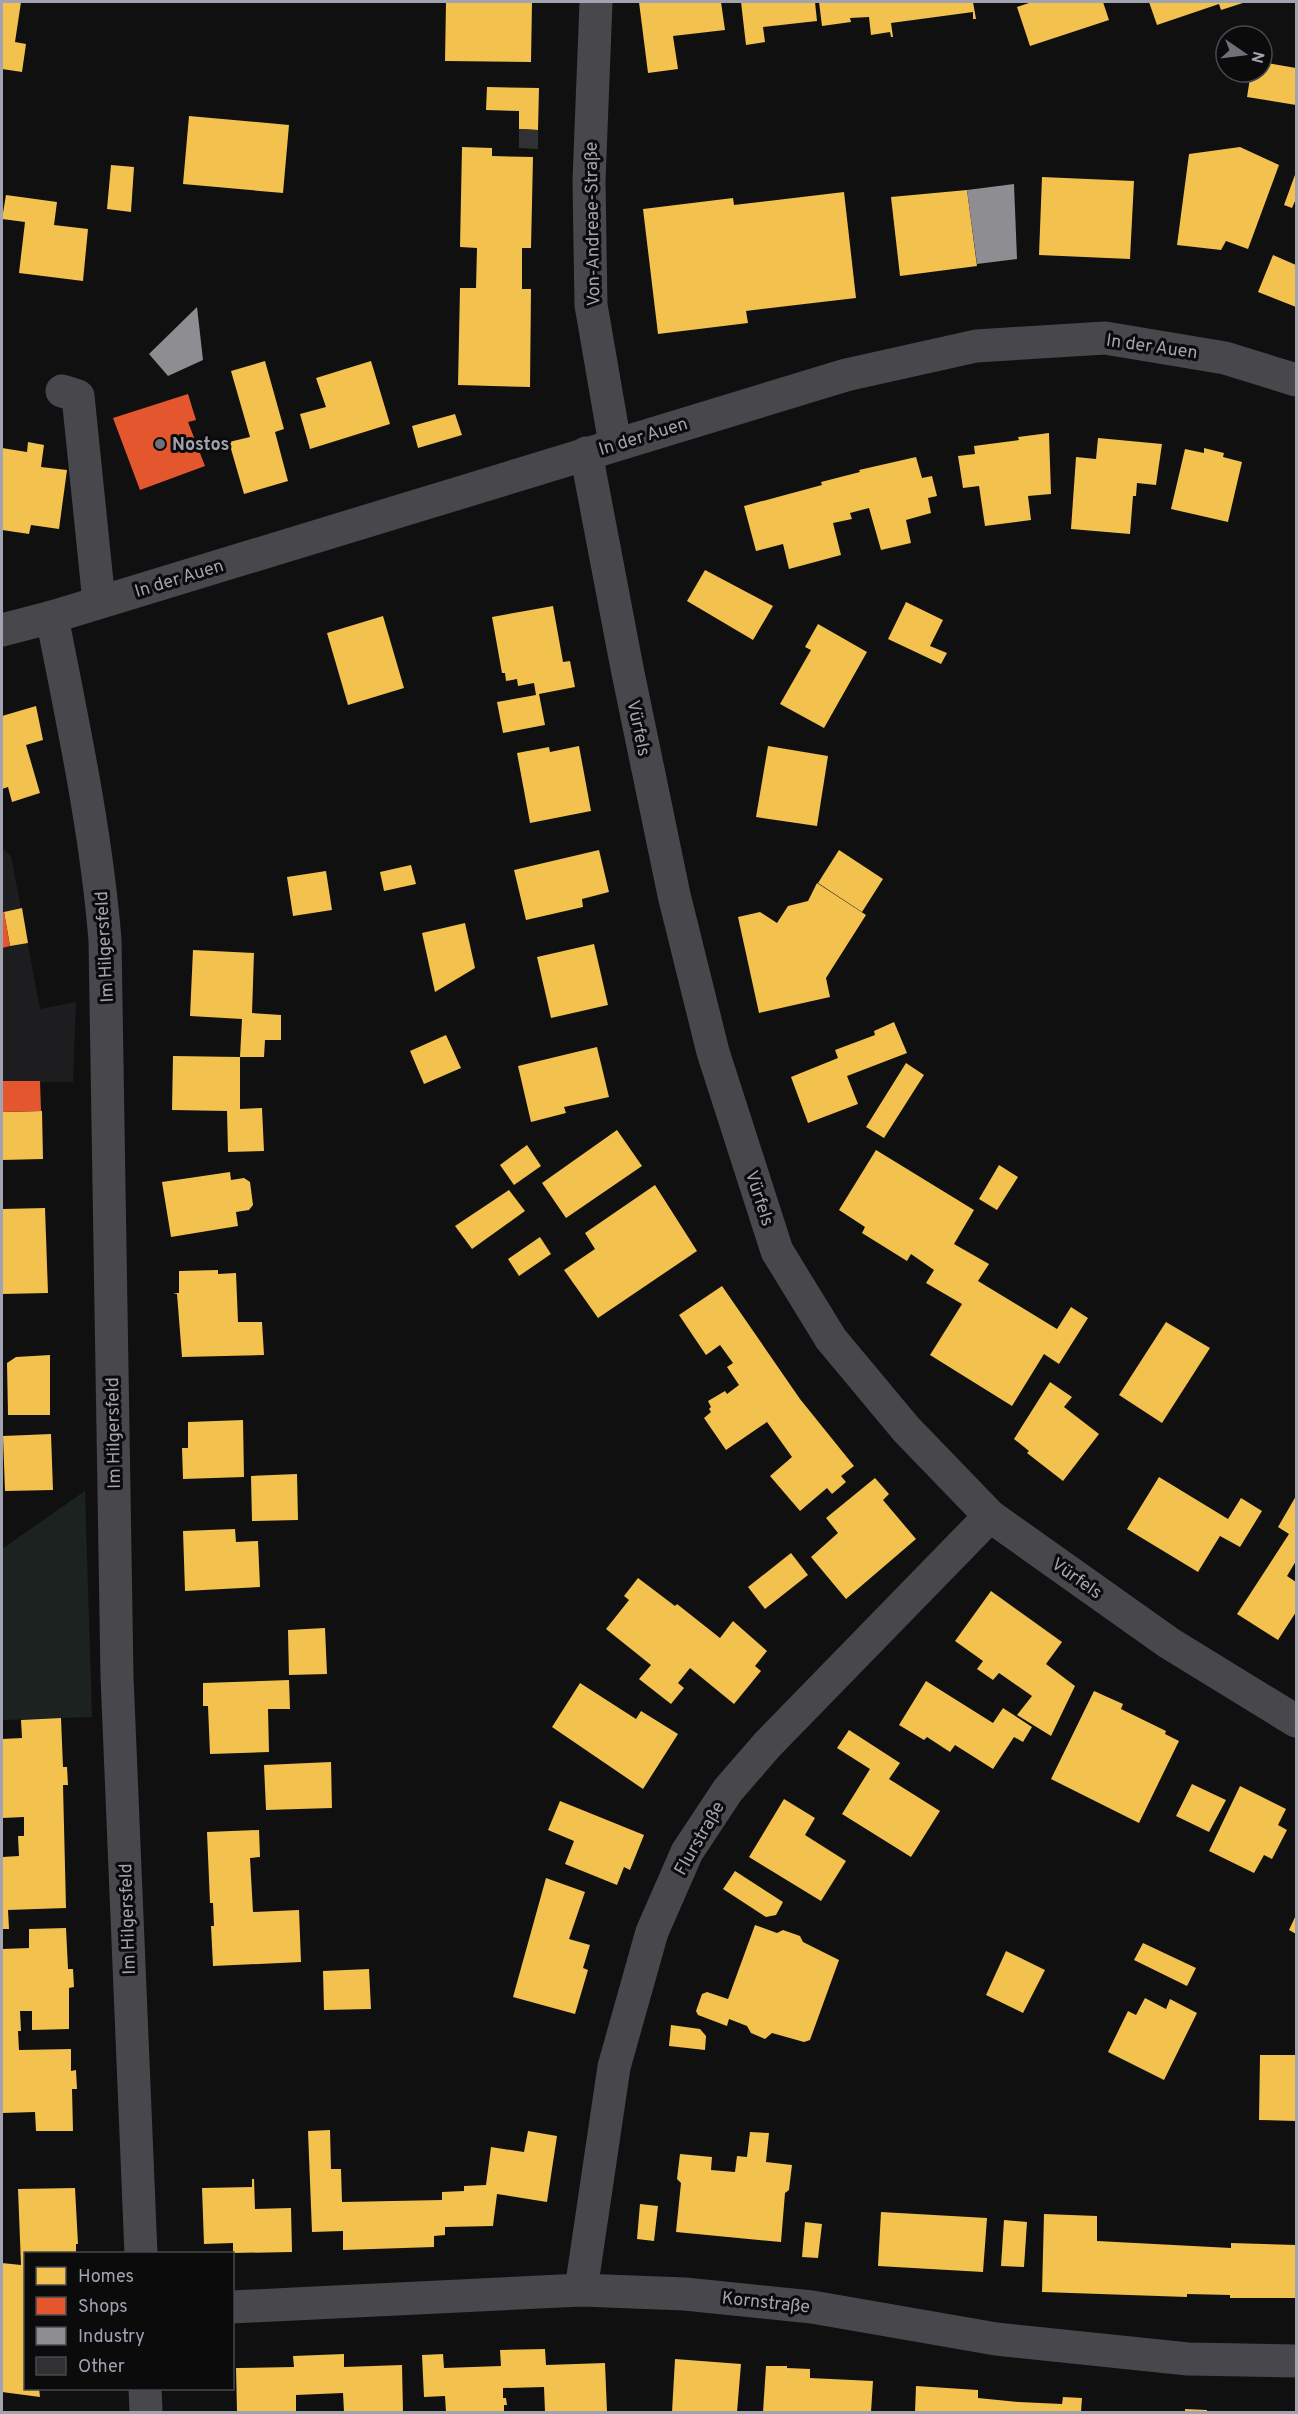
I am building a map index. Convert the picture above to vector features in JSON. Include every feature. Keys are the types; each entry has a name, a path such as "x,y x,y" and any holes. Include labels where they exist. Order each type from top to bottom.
{"street":[{"name":"Von-Andreae-Straße","path":"596,2 589,181 591,305 601,448"},
{"name":"In der Auen","path":"2,630 52,617 846,375 976,346 1105,338 1225,358 1296,380"},
{"path":"62,391 78,396 99,602"},
{"name":"Vürfels","path":"601,448 627,668 675,895 713,1052 777,1251 831,1339 906,1428 990,1516 1169,1644 1296,1721"},
{"name":"Im Hilgersfeld","path":"52,617 87,793 100,876 105,940 117,1676 141,2252"},
{"name":"Flurstraße","path":"581,2290 614,2067 652,1932 687,1852 728,1790 767,1745 990,1516"},
{"name":"Kornstraße","path":"234,2307 581,2290 685,2294 812,2307 996,2339 1188,2359 1296,2361"},
{"path":"145,2390 146,2412"}],"shaded area":[{"path":"2,848 11,856 40,1009 76,1002 73,1082 2,1083"},
{"path":"85,1491 92,1717 2,1720 2,1549"}],"building: Homes":[{"path":"2,2 21,2 15,42 26,44 22,72 2,69"},
{"path":"446,2 532,2 531,62 445,61"},
{"path":"639,2 721,2 725,30 673,36 678,69 648,73"},
{"path":"741,2 815,2 817,21 763,27 765,42 746,45"},
{"path":"819,2 973,2 976,19 973,19 973,12 891,23 893,37 890,32 871,35 869,17 850,18 851,22 822,26"},
{"path":"1032,2 1103,2 1109,20 1030,46 1017,7"},
{"path":"1149,2 1246,2 1221,10 1219,4 1157,25"},
{"path":"1274,64 1296,68 1296,105 1247,97 1249,84 1274,84"},
{"path":"487,87 539,88 538,130 519,129 519,111 486,110"},
{"path":"189,116 289,125 283,193 183,184"},
{"path":"462,147 492,148 492,156 533,157 531,248 522,248 522,289 531,289 530,387 458,385 460,288 476,288 477,248 460,247"},
{"path":"1240,147 1279,165 1248,249 1226,241 1221,250 1177,245 1189,154"},
{"path":"111,165 134,167 131,212 107,209"},
{"path":"1296,172 1296,201 1292,208 1284,205"},
{"path":"1042,177 1134,181 1130,259 1039,255"},
{"path":"967,190 977,266 900,276 891,197"},
{"path":"844,192 856,298 746,311 748,323 658,334 643,209 733,198 734,205"},
{"path":"6,195 57,202 54,225 88,229 83,281 19,273 25,222 2,219"},
{"path":"1273,255 1296,265 1296,307 1258,292"},
{"path":"265,361 284,429 275,432 288,481 244,494 229,442 250,437 231,371"},
{"path":"371,361 390,424 310,449 300,414 326,407 316,378"},
{"path":"455,414 462,435 418,448 412,426"},
{"path":"1049,433 1051,494 1028,496 1031,520 985,526 979,486 963,488 958,456 975,454 974,446"},
{"path":"1098,438 1162,444 1156,485 1137,483 1136,496 1133,496 1130,534 1071,529 1076,457 1096,459"},
{"path":"28,442 44,445 41,467 67,470 59,529 31,525 29,534 2,530 2,448 27,452"},
{"path":"1204,448 1224,453 1223,457 1242,462 1228,522 1171,509 1185,449 1204,453"},
{"path":"916,457 922,478 932,476 937,496 928,498 931,513 906,520 911,543 881,550 869,508 850,513 852,519 833,523 841,555 789,569 783,544 756,551 744,506 822,485 821,482 860,472 859,470"},
{"path":"705,570 773,606 753,640 687,601"},
{"path":"906,602 943,620 930,646 947,653 941,664 888,639"},
{"path":"553,606 563,662 570,661 575,687 539,694 545,725 503,733 497,702 536,695 534,683 518,686 517,679 506,681 505,673 502,673 492,617"},
{"path":"383,616 404,688 348,705 327,633"},
{"path":"818,624 867,652 824,728 780,704 811,650 805,647"},
{"path":"36,706 43,740 26,745 40,793 12,802 8,787 2,789 2,716"},
{"path":"579,746 591,811 530,823 517,753 549,747 550,752"},
{"path":"768,746 828,756 817,826 756,817"},
{"path":"599,850 609,892 582,899 583,907 526,920 514,870"},
{"path":"839,850 883,879 862,912 818,883"},
{"path":"411,865 416,884 384,891 380,872"},
{"path":"326,871 332,910 293,916 287,877"},
{"path":"817,883 866,915 826,978 830,997 759,1013 738,917 760,912 777,923 788,906 808,901"},
{"path":"22,908 28,943 10,946 4,912"},
{"path":"465,923 475,968 435,992 422,933"},
{"path":"594,944 608,1005 551,1018 537,957"},
{"path":"193,950 254,953 252,1013 281,1015 281,1040 265,1040 264,1057 240,1057 242,1019 190,1016"},
{"path":"894,1022 907,1053 847,1076 858,1104 808,1123 791,1077 838,1058 835,1050 875,1035 874,1031"},
{"path":"446,1035 461,1068 424,1084 410,1051"},
{"path":"597,1047 609,1097 564,1107 566,1113 531,1122 518,1066"},
{"path":"173,1056 240,1057 240,1109 262,1108 264,1151 228,1152 227,1111 172,1110"},
{"path":"906,1063 924,1075 884,1138 866,1127"},
{"path":"42,1111 43,1159 2,1160 2,1112"},
{"path":"617,1130 642,1166 566,1218 542,1183"},
{"path":"527,1145 541,1166 514,1185 500,1165"},
{"path":"876,1150 974,1210 954,1244 989,1264 978,1281 1057,1329 1071,1307 1088,1318 1059,1364 1044,1354 1012,1406 930,1355 962,1304 926,1283 934,1270 911,1254 907,1261 862,1233 865,1227 839,1210"},
{"path":"999,1165 1018,1177 997,1210 979,1199"},
{"path":"230,1172 231,1180 244,1178 250,1182 253,1205 249,1210 236,1212 238,1226 171,1237 162,1182"},
{"path":"655,1185 697,1251 598,1318 564,1270 595,1249 585,1233"},
{"path":"509,1190 525,1211 472,1249 455,1226"},
{"path":"45,1208 48,1293 2,1294 2,1209"},
{"path":"540,1237 551,1254 519,1276 508,1259"},
{"path":"218,1270 218,1274 236,1273 238,1322 262,1322 264,1355 182,1357 177,1294 173,1293 179,1293 179,1271"},
{"path":"722,1286 800,1399 854,1466 841,1476 846,1482 832,1494 827,1488 800,1511 770,1476 792,1457 767,1422 726,1450 704,1418 711,1412 708,1401 725,1391 727,1394 739,1385 727,1367 733,1363 720,1345 706,1355 679,1315"},
{"path":"1166,1322 1210,1348 1162,1423 1119,1395"},
{"path":"50,1355 50,1415 8,1415 7,1363 16,1357"},
{"path":"1050,1382 1072,1397 1064,1407 1099,1434 1063,1481 1027,1453 1029,1451 1014,1439"},
{"path":"243,1420 244,1477 183,1479 182,1448 188,1448 188,1422"},
{"path":"51,1434 53,1490 5,1491 3,1436"},
{"path":"297,1474 298,1520 252,1521 251,1476"},
{"path":"1159,1477 1228,1519 1241,1498 1262,1511 1240,1547 1220,1536 1198,1572 1127,1529"},
{"path":"875,1478 889,1494 883,1500 916,1539 846,1599 811,1557 838,1533 826,1518"},
{"path":"1296,1496 1296,1561 1287,1576 1296,1582 1296,1612 1278,1640 1237,1614 1289,1534 1278,1527"},
{"path":"235,1529 236,1542 258,1541 260,1587 185,1591 183,1531"},
{"path":"791,1553 808,1575 765,1609 748,1587"},
{"path":"638,1578 675,1606 677,1604 720,1638 733,1621 767,1651 755,1666 761,1671 734,1704 690,1668 678,1683 684,1688 671,1704 639,1679 651,1665 606,1629 629,1600 624,1596"},
{"path":"991,1591 1062,1642 1046,1664 1075,1686 1051,1736 1017,1715 1032,1696 999,1673 993,1680 977,1669 983,1661 955,1641"},
{"path":"325,1628 327,1674 289,1675 288,1630"},
{"path":"289,1680 290,1709 268,1709 269,1752 210,1754 208,1706 203,1706 203,1683"},
{"path":"926,1681 993,1723 1003,1708 1032,1727 1023,1742 1014,1737 993,1769 955,1745 950,1752 927,1737 924,1740 899,1725"},
{"path":"580,1683 636,1719 641,1711 678,1734 643,1789 552,1727"},
{"path":"1094,1691 1123,1704 1121,1709 1166,1731 1165,1734 1179,1741 1139,1823 1051,1779"},
{"path":"61,1718 63,1767 67,1767 68,1785 63,1785 66,1908 8,1910 9,1929 2,1929 2,1857 19,1856 18,1836 24,1836 24,1817 2,1818 2,1739 22,1738 21,1720"},
{"path":"849,1730 900,1763 889,1779 940,1811 911,1857 842,1814 870,1769 837,1748"},
{"path":"331,1762 332,1808 266,1810 264,1765"},
{"path":"1192,1784 1226,1800 1209,1832 1176,1816"},
{"path":"1240,1786 1286,1809 1278,1825 1287,1830 1272,1859 1264,1855 1254,1873 1209,1851"},
{"path":"784,1799 815,1818 805,1835 846,1861 821,1901 749,1857"},
{"path":"560,1801 644,1835 630,1870 624,1867 617,1885 565,1864 574,1841 548,1830"},
{"path":"259,1830 260,1857 250,1858 253,1912 299,1910 301,1962 213,1966 211,1926 214,1926 213,1903 210,1903 207,1832"},
{"path":"735,1871 783,1902 776,1915 766,1917 723,1889"},
{"path":"546,1878 585,1892 569,1939 590,1945 583,1968 588,1970 575,2014 513,1997"},
{"path":"1296,1915 1296,1934 1289,1930"},
{"path":"755,1925 777,1933 783,1930 800,1936 803,1942 839,1960 810,2040 804,2042 772,2033 765,2039 751,2033 747,2026 729,2019 727,2026 698,2015 696,2011 702,1994 707,1992 728,1999"},
{"path":"66,1928 68,1969 73,1969 74,1987 69,1988 69,2029 32,2030 32,2011 20,2011 21,2031 18,2031 19,2050 71,2049 71,2071 76,2070 77,2089 72,2089 73,2131 36,2131 35,2112 2,2113 2,1949 29,1948 29,1929"},
{"path":"1143,1943 1196,1968 1187,1986 1134,1960"},
{"path":"1006,1951 1045,1970 1023,2013 986,1995"},
{"path":"369,1969 371,2009 324,2010 323,1971"},
{"path":"1145,1998 1166,2009 1170,1999 1197,2013 1164,2080 1108,2052 1128,2011 1136,2015"},
{"path":"671,2025 700,2029 706,2036 705,2050 669,2046"},
{"path":"1260,2055 1296,2055 1296,2121 1259,2120"},
{"path":"330,2130 331,2169 341,2169 342,2202 442,2200 442,2192 464,2191 464,2186 486,2185 491,2147 524,2152 528,2131 557,2136 547,2202 497,2194 493,2226 445,2227 445,2235 434,2236 434,2247 343,2250 343,2231 312,2232 308,2131"},
{"path":"750,2132 769,2133 766,2162 792,2165 789,2190 785,2193 781,2242 676,2232 681,2183 677,2179 680,2154 712,2157 711,2170 735,2172 737,2156 747,2157"},
{"path":"252,2179 254,2179 255,2209 291,2208 292,2252 234,2253 233,2243 204,2244 202,2188 252,2187"},
{"path":"75,2188 78,2244 76,2244 76,2252 24,2252 24,2390 39,2390 40,2397 2,2392 2,2263 21,2265 18,2189"},
{"path":"640,2204 658,2206 654,2241 637,2239"},
{"path":"881,2212 987,2218 983,2272 878,2266"},
{"path":"1044,2214 1097,2216 1097,2241 1231,2248 1231,2243 1296,2245 1296,2298 1042,2292"},
{"path":"1004,2220 1027,2222 1024,2267 1001,2266"},
{"path":"805,2222 822,2224 818,2258 802,2257"},
{"path":"545,2349 546,2365 605,2363 607,2412 545,2412 544,2387 503,2388 503,2398 506,2398 507,2405 504,2405 504,2412 446,2412 445,2396 424,2397 422,2355 443,2354 444,2368 501,2366 500,2350"},
{"path":"344,2354 344,2367 402,2365 403,2412 344,2412 343,2393 296,2395 296,2412 237,2412 236,2368 294,2367 293,2356"},
{"path":"675,2359 741,2364 737,2412 672,2412"},
{"path":"766,2366 810,2369 810,2378 873,2381 871,2412 763,2412"},
{"path":"916,2386 978,2390 978,2398 1019,2402 1062,2404 1063,2397 1082,2398 1081,2412 915,2412"},
{"path":"1185,2409 1207,2410 1207,2412 1185,2412"}],"building: Shops":[{"name":"Nostos","path":"188,394 196,420 188,422 205,466 140,490 113,418"},
{"path":"2,912 4,912 10,946 2,948"},
{"path":"2,1081 40,1081 41,1111 2,1112"}],"building: Industry":[{"path":"1014,184 1017,259 977,264 967,190"},
{"path":"197,307 203,360 168,376 149,354"}],"building: Other":[{"path":"519,129 538,130 538,149 519,148"}],"place":[{"name":"Nostos","path":"160,444"}]}
